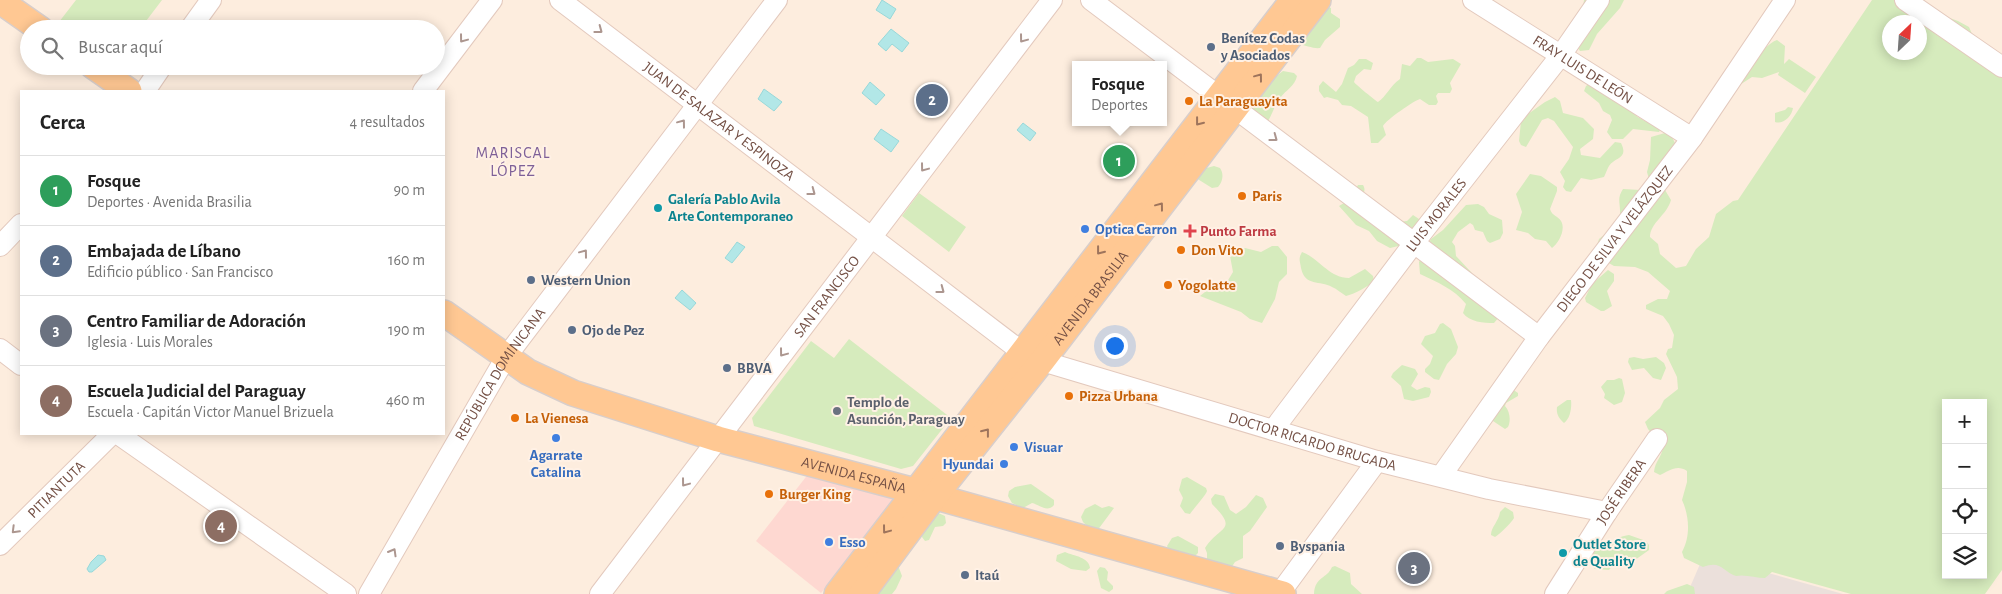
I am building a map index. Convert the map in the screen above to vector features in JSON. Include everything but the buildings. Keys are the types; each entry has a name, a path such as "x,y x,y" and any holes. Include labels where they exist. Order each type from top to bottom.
{"main road":[{"name":"AVENIDA BRASILIA","path":"837,594 924,494 1032,356 1226,102 1293,0"},
{"name":"AVENIDA BRASILIA","path":"1226,102 1318,0"},
{"path":"0,1 27,20"},
{"path":"106,75 128,90"},
{"name":"AVENIDA ESPAÑA","path":"445,314 506,357 549,383 574,393 718,439 924,494 1282,594"},
{"name":"AVENIDA BRASILIA","path":"862,594 924,494"}],"street":[{"path":"197,20 211,0"},
{"path":"445,62 492,0"},
{"name":"JUAN DE SALAZAR Y ESPINOZA","path":"560,0 1032,356"},
{"name":"REPÚBLICA DOMINICANA","path":"368,594 506,357 776,0"},
{"name":"SAN FRANCISCO","path":"600,594 1052,0"},
{"path":"1091,0 1539,337"},
{"name":"FRAY LUIS DE LEÓN","path":"1473,0 1692,138"},
{"name":"LUIS MORALES","path":"1273,430 1414,243 1561,55 1600,0"},
{"name":"DIEGO DE SILVA Y VELÁZQUEZ","path":"1440,476 1539,337 1692,138 1785,0"},
{"path":"1905,0 2002,67"},
{"path":"146,90 156,75"},
{"path":"424,90 435,75"},
{"path":"0,246 20,225"},
{"path":"0,350 20,364"},
{"name":"DOCTOR RICARDO BRUGADA","path":"1032,356 1377,461 1489,489 1607,512"},
{"name":"PITIANTUTA","path":"0,545 111,435"},
{"path":"119,435 346,594"},
{"name":"JOSÉ RIBERA","path":"1555,594 1607,512 1657,439"},
{"path":"1282,594 1377,461"}],"shaded area":[{"path":"809,473 896,500 821,593 756,541"},
{"path":"1704,555 1843,594 1687,594"}],"green space":[{"path":"76,0 162,0 147,20 61,20"},
{"path":"1584,0 1624,0 1620,8 1597,34 1589,50 1580,51 1578,48"},
{"path":"1872,0 1899,0 1958,21 1969,27 1975,41 2002,62 2002,570 1985,594 1851,594 1772,572 1765,578 1736,576 1718,565 1703,567 1684,558 1682,552 1687,539 1688,526 1682,500 1687,482 1687,471 1676,468 1660,475 1654,472 1663,447 1648,429 1645,422 1660,408 1664,400 1678,389 1677,377 1666,354 1668,349 1672,348 1674,335 1663,316 1646,309 1646,305 1658,299 1667,299 1670,291 1648,272 1635,267 1614,266 1600,258 1597,245 1599,239 1618,220 1620,215 1619,198 1623,189 1640,190 1649,179 1647,172 1650,160 1651,137 1665,133 1672,137 1675,143 1665,185 1665,190 1671,200 1653,227 1650,237 1658,244 1660,254 1676,268 1686,266 1696,249 1709,237 1716,214 1733,201 1738,200"},
{"path":"1326,6 1331,8 1331,13 1340,19 1340,27 1325,40 1320,48 1298,44"},
{"path":"1777,40 1785,46 1784,64 1789,59 1816,77 1805,93 1778,75 1779,72 1762,78 1752,77 1735,88 1765,48"},
{"path":"1417,58 1428,62 1453,59 1461,64 1450,83 1452,89 1450,93 1438,93 1436,105 1429,105 1420,99 1389,119 1383,126 1386,135 1378,143 1371,143 1368,117 1351,106 1342,105 1338,100 1324,98 1319,91 1319,86 1323,81 1336,92 1342,84 1348,68 1359,59 1366,59 1373,63 1371,70 1364,69 1356,76 1354,82 1378,102 1400,79 1402,64 1410,66"},
{"path":"1283,71 1294,73 1297,76 1278,101 1266,124 1247,107 1266,84"},
{"path":"1590,83 1632,111 1637,117 1657,127 1660,130 1659,132 1633,129 1623,139 1612,139 1607,132 1612,120 1610,115 1603,111 1599,103 1584,91"},
{"path":"1555,97 1560,101 1563,113 1583,118 1594,129 1593,139 1580,149 1581,155 1600,158 1615,142 1621,143 1623,148 1622,155 1609,166 1604,177 1591,180 1581,178 1571,192 1566,191 1563,187 1565,181 1560,172 1569,159 1573,147 1554,121 1548,118 1542,120 1526,147 1521,145 1519,141 1521,121 1545,102"},
{"path":"1788,107 1793,108 1789,117 1784,121 1775,122 1775,113"},
{"path":"1214,166 1220,168 1222,178 1218,187 1212,188 1196,178 1203,169"},
{"path":"1530,174 1541,176 1557,187 1550,209 1561,221 1563,228 1559,239 1552,248 1546,241 1535,239 1528,233 1516,230 1522,212 1516,194"},
{"path":"1358,185 1363,185 1364,188 1361,198 1389,211 1398,222 1407,221 1413,215 1419,219 1419,231 1407,244 1390,248 1377,241 1369,231 1356,225 1339,206 1349,200"},
{"path":"919,193 966,227 949,252 902,216"},
{"path":"1478,204 1484,207 1489,214 1502,220 1503,233 1500,239 1490,243 1483,232 1475,230 1470,223 1458,232 1452,242 1455,246 1456,256 1471,272 1499,317 1494,323 1481,322 1469,318 1463,313 1466,304 1456,294 1445,286 1420,274 1419,262 1431,239 1443,230 1466,205"},
{"path":"1272,246 1278,246 1287,257 1287,274 1279,282 1275,299 1262,323 1250,319 1241,312 1200,296 1210,288 1224,287 1233,272 1230,256 1245,248 1261,252"},
{"path":"1302,252 1336,275 1349,278 1365,269 1373,276 1374,281 1361,290 1346,296 1332,287 1309,281 1306,278 1300,262"},
{"path":"1608,270 1614,274 1614,281 1607,291 1612,306 1601,311 1586,302 1585,298 1592,284"},
{"path":"1443,323 1451,329 1458,347 1456,354 1447,364 1439,380 1434,379 1425,372 1433,356 1421,344 1425,336 1435,333 1440,324"},
{"path":"849,339 951,418 913,466 901,469 754,426 752,418 811,341 834,358"},
{"path":"1656,357 1664,363 1666,368 1661,380 1653,378 1644,368 1632,370 1628,362 1629,358 1643,359"},
{"path":"1402,365 1415,369 1418,374 1411,386 1417,390 1425,387 1430,388 1429,397 1413,401 1404,399 1401,386 1391,377"},
{"path":"1622,379 1625,393 1622,402 1614,405 1604,398 1605,394 1601,387 1607,380"},
{"path":"1512,389 1518,393 1518,396 1506,403 1505,406 1510,419 1508,427 1505,429 1493,421 1491,415"},
{"path":"1567,400 1571,400 1571,410 1568,419 1564,423 1558,416 1557,407"},
{"path":"1187,477 1206,488 1207,491 1190,514 1185,513 1180,506 1183,498 1179,490 1182,479"},
{"path":"1031,484 1054,500 1054,505 1046,508 1032,503 1023,508 1012,503 1008,496 1009,491 1015,487"},
{"path":"1215,494 1224,496 1230,510 1236,514 1246,507 1256,495 1263,498 1267,507 1250,531 1243,536 1243,558 1235,562 1231,568 1207,561 1205,548 1226,524 1212,504 1211,499"},
{"path":"1095,504 1102,508 1109,506 1114,508 1097,531 1091,530 1081,517 1085,509"},
{"path":"1505,507 1513,512 1514,518 1495,537 1491,535 1492,529 1500,512"},
{"path":"936,512 945,516 946,523 943,526 935,527 929,540 925,541 922,537 923,530"},
{"path":"1629,535 1646,541 1649,545 1649,550 1635,560 1617,561 1609,570 1595,569 1587,561 1595,551 1610,546 1620,537"},
{"path":"1178,536 1198,547 1198,553 1194,557 1169,551 1167,546 1172,538"},
{"path":"1065,552 1084,559 1090,568 1086,571 1071,569 1056,561 1057,555"},
{"path":"1335,566 1350,573 1351,584 1362,594 1314,594 1319,581"},
{"path":"894,567 899,568 902,576 896,589 892,594 873,594"},
{"path":"1100,567 1105,568 1108,572 1107,580 1113,586 1113,589 1109,592 1101,588 1097,571"},
{"path":"1687,584 1694,587 1695,594 1664,594 1667,591"}],"water":[{"path":"882,0 896,9 890,19 876,10"},
{"path":"891,29 909,43 902,52 892,44 886,51 878,44"},
{"path":"870,82 885,95 876,105 862,93"},
{"path":"764,89 782,102 774,111 758,99"},
{"path":"1023,123 1036,133 1030,141 1017,130"},
{"path":"881,129 899,141 891,152 874,139"},
{"path":"737,242 745,247 732,263 725,258"},
{"path":"682,290 696,303 690,310 675,298"},
{"path":"98,555 104,556 106,560 92,572 89,572 87,569"}],"place":[{"name":"Benítez Codas y Asociados","path":"1211,47"},
{"name":"Embajada de Líbano","path":"932,100"},
{"name":"La Paraguayita","path":"1189,101"},
{"name":"Fosque","path":"1119,161"},
{"name":"Paris","path":"1242,196"},
{"name":"Galería Pablo Avila Arte Contemporaneo","path":"658,208"},
{"name":"Optica Carron","path":"1085,229"},
{"name":"Punto Farma","path":"1190,231"},
{"name":"Don Vito","path":"1181,250"},
{"name":"Western Union","path":"531,280"},
{"name":"Yogolatte","path":"1168,285"},
{"name":"Ojo de Pez","path":"572,330"},
{"name":"BBVA","path":"727,368"},
{"name":"Pizza Urbana","path":"1069,396"},
{"name":"Templo de Asunción, Paraguay","path":"837,411"},
{"name":"La Vienesa","path":"515,418"},
{"name":"Agarrate Catalina","path":"556,438"},
{"name":"Visuar","path":"1014,447"},
{"name":"Hyundai","path":"1004,464"},
{"name":"Burger King","path":"769,494"},
{"name":"Escuela Judicial del Paraguay","path":"221,526"},
{"name":"Esso","path":"829,542"},
{"name":"Byspania","path":"1280,546"},
{"name":"Outlet Store de Quality","path":"1563,553"},
{"name":"Centro Familiar de Adoración","path":"1414,568"},
{"name":"Itaú","path":"965,575"}],"district":[{"name":"MARISCAL LÓPEZ","path":"513,162"}]}
